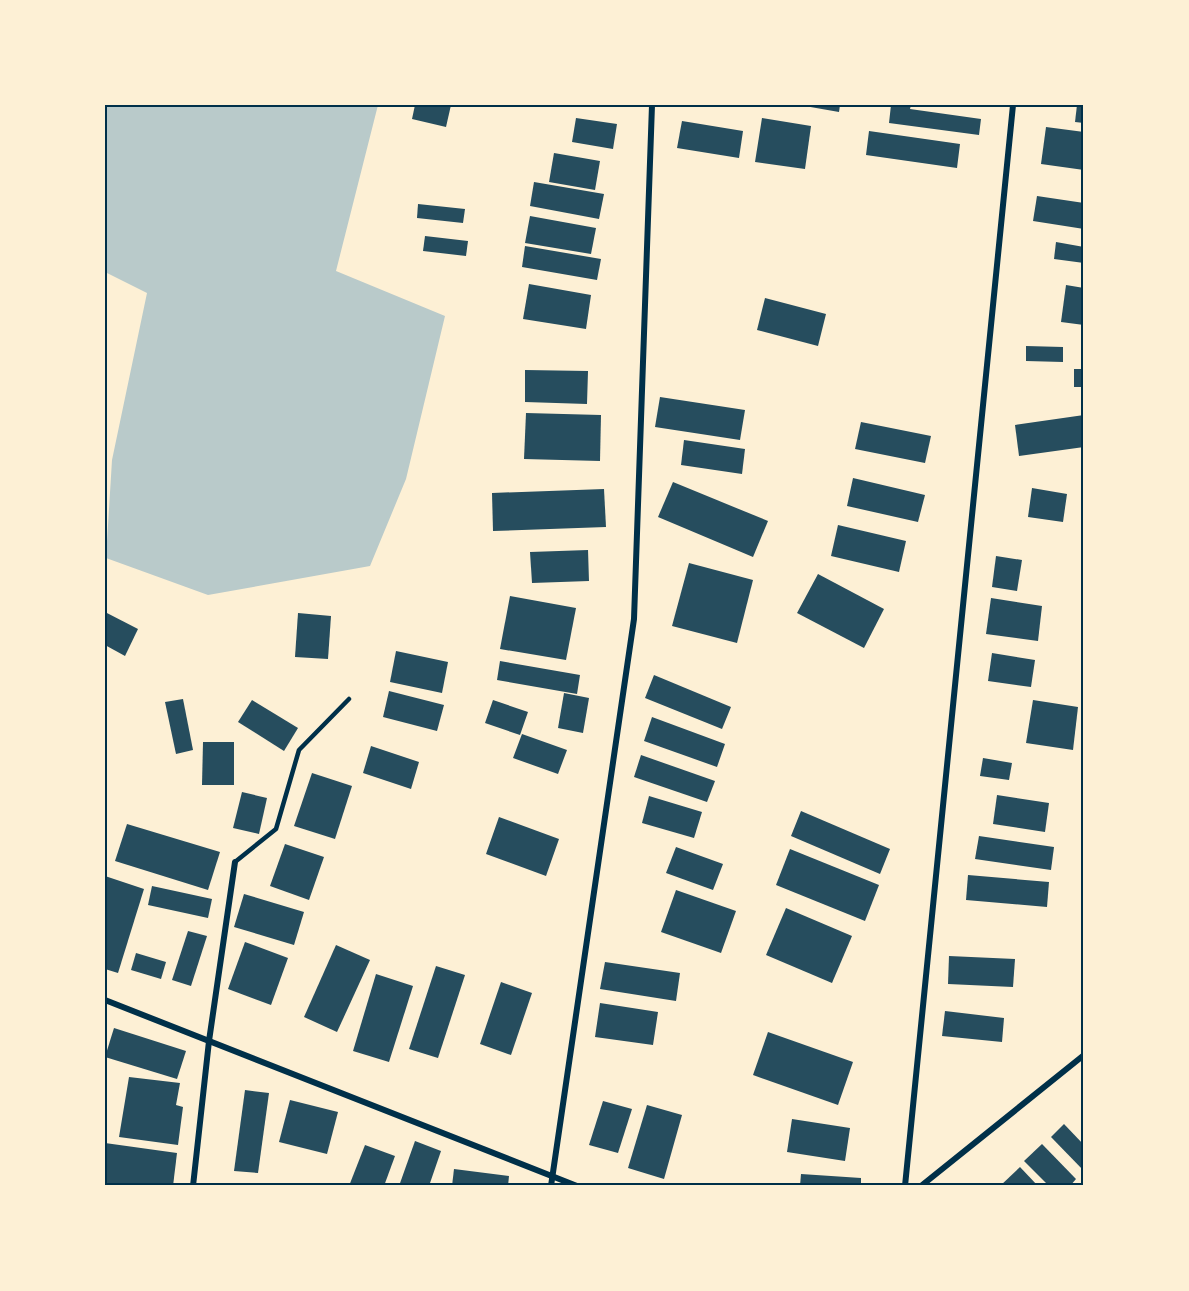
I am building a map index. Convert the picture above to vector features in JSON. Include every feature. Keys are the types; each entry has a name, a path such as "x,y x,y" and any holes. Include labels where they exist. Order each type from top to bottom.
{"street":[{"path":"551,1186 633,619 652,105"},
{"path":"905,1186 1014,105"},
{"path":"194,1186 209,1041 235,862"},
{"path":"105,1000 577,1186"},
{"path":"921,1186 1084,1055"}],"lane":[{"path":"235,862 276,829 299,750 349,699"}],"shaded area":[{"path":"105,105 378,105 336,271 445,316 406,479 370,566 208,595 106,558 112,460 147,293 105,272"}],"building":[{"path":"415,105 451,105 446,127 412,119"},
{"path":"799,105 840,105 839,112"},
{"path":"891,105 911,105 910,109 981,119 979,135 889,123"},
{"path":"1077,105 1084,105 1084,123 1075,122"},
{"path":"576,118 617,124 613,149 572,142"},
{"path":"762,118 811,126 805,169 755,162"},
{"path":"682,121 743,131 739,158 677,148"},
{"path":"1046,127 1084,132 1084,170 1041,164"},
{"path":"869,131 960,144 957,168 866,155"},
{"path":"554,153 600,161 595,190 549,182"},
{"path":"534,182 604,194 599,219 530,206"},
{"path":"1037,196 1084,203 1084,229 1033,221"},
{"path":"418,204 465,209 463,223 417,218"},
{"path":"530,216 596,228 591,254 525,243"},
{"path":"425,236 468,241 466,256 423,251"},
{"path":"1056,242 1084,247 1084,263 1054,259"},
{"path":"525,246 601,259 597,280 522,267"},
{"path":"529,284 591,295 586,329 523,319"},
{"path":"1066,285 1084,288 1084,325 1061,322"},
{"path":"765,298 826,314 818,346 757,330"},
{"path":"1026,346 1063,347 1063,362 1026,361"},
{"path":"1074,369 1084,369 1084,387 1074,387"},
{"path":"525,370 588,371 587,404 525,402"},
{"path":"660,397 745,410 740,440 655,427"},
{"path":"526,413 601,415 600,461 524,459"},
{"path":"1084,415 1084,447 1019,456 1015,425"},
{"path":"861,422 931,436 925,463 855,449"},
{"path":"684,440 745,449 742,474 681,465"},
{"path":"853,478 925,495 918,522 847,506"},
{"path":"673,482 768,521 753,557 658,517"},
{"path":"1032,488 1067,494 1063,522 1028,517"},
{"path":"604,489 606,527 493,531 492,493"},
{"path":"838,525 906,541 899,572 831,556"},
{"path":"588,550 589,581 532,583 530,552"},
{"path":"996,556 1022,560 1017,591 992,587"},
{"path":"689,563 753,580 737,643 672,626"},
{"path":"818,574 884,609 864,648 797,613"},
{"path":"510,596 576,608 566,660 500,649"},
{"path":"991,598 1042,606 1038,641 986,634"},
{"path":"105,612 138,629 125,656 105,645"},
{"path":"298,613 331,616 328,659 295,657"},
{"path":"396,651 448,662 442,693 390,682"},
{"path":"992,653 1035,660 1031,687 988,681"},
{"path":"500,661 580,675 577,694 497,680"},
{"path":"654,675 731,707 722,729 645,698"},
{"path":"389,691 444,705 437,731 383,717"},
{"path":"564,693 589,698 583,733 558,728"},
{"path":"183,699 193,750 176,754 165,702"},
{"path":"252,700 298,728 284,751 238,722"},
{"path":"493,700 528,712 520,735 485,723"},
{"path":"1033,700 1078,707 1073,750 1026,743"},
{"path":"652,717 725,744 717,767 644,741"},
{"path":"522,734 567,750 558,774 513,758"},
{"path":"203,742 234,742 234,785 202,785"},
{"path":"371,746 419,762 411,789 363,773"},
{"path":"641,755 715,781 707,802 634,777"},
{"path":"983,758 1012,763 1009,780 980,776"},
{"path":"312,773 352,786 335,839 294,826"},
{"path":"242,792 267,798 259,834 233,828"},
{"path":"997,795 1049,803 1045,832 993,824"},
{"path":"649,796 702,812 694,838 642,823"},
{"path":"801,811 890,849 880,874 791,836"},
{"path":"499,817 559,839 546,876 486,854"},
{"path":"127,824 220,852 208,890 115,861"},
{"path":"979,836 1054,847 1051,870 975,859"},
{"path":"285,844 324,857 309,900 270,886"},
{"path":"676,847 723,864 713,890 666,873"},
{"path":"790,849 879,885 865,921 776,885"},
{"path":"968,875 1049,882 1047,907 966,900"},
{"path":"105,876 144,889 118,973 105,969"},
{"path":"152,886 212,899 208,918 148,905"},
{"path":"676,890 736,911 721,953 661,932"},
{"path":"244,894 304,912 294,945 234,927"},
{"path":"786,908 852,936 832,983 766,955"},
{"path":"188,931 207,936 191,986 172,980"},
{"path":"245,942 288,958 271,1005 228,989"},
{"path":"336,945 370,960 337,1032 304,1017"},
{"path":"136,953 166,962 161,979 131,970"},
{"path":"949,956 1015,959 1013,987 948,984"},
{"path":"605,962 680,973 676,1001 600,989"},
{"path":"436,966 465,975 438,1058 409,1049"},
{"path":"376,974 413,986 389,1062 353,1051"},
{"path":"501,982 532,993 511,1055 480,1044"},
{"path":"600,1003 658,1012 653,1045 595,1037"},
{"path":"945,1011 1004,1018 1002,1042 942,1036"},
{"path":"114,1028 186,1051 177,1079 105,1057"},
{"path":"768,1032 853,1062 838,1105 753,1075"},
{"path":"129,1077 180,1083 176,1105 183,1107 178,1145 119,1137"},
{"path":"245,1090 269,1093 258,1173 234,1171"},
{"path":"290,1100 338,1112 327,1154 279,1142"},
{"path":"603,1101 632,1109 618,1153 589,1145"},
{"path":"647,1105 682,1115 664,1179 628,1168"},
{"path":"792,1119 850,1128 845,1161 787,1152"},
{"path":"1064,1124 1084,1145 1084,1171 1051,1137"},
{"path":"415,1141 441,1151 429,1186 399,1186"},
{"path":"105,1143 177,1153 173,1186 105,1186"},
{"path":"1042,1144 1076,1179 1070,1186 1049,1186 1024,1161"},
{"path":"365,1145 395,1156 384,1186 349,1186"},
{"path":"1020,1167 1038,1186 1000,1186"},
{"path":"454,1169 509,1176 508,1186 452,1186"},
{"path":"801,1174 861,1178 861,1186 800,1186"}]}
